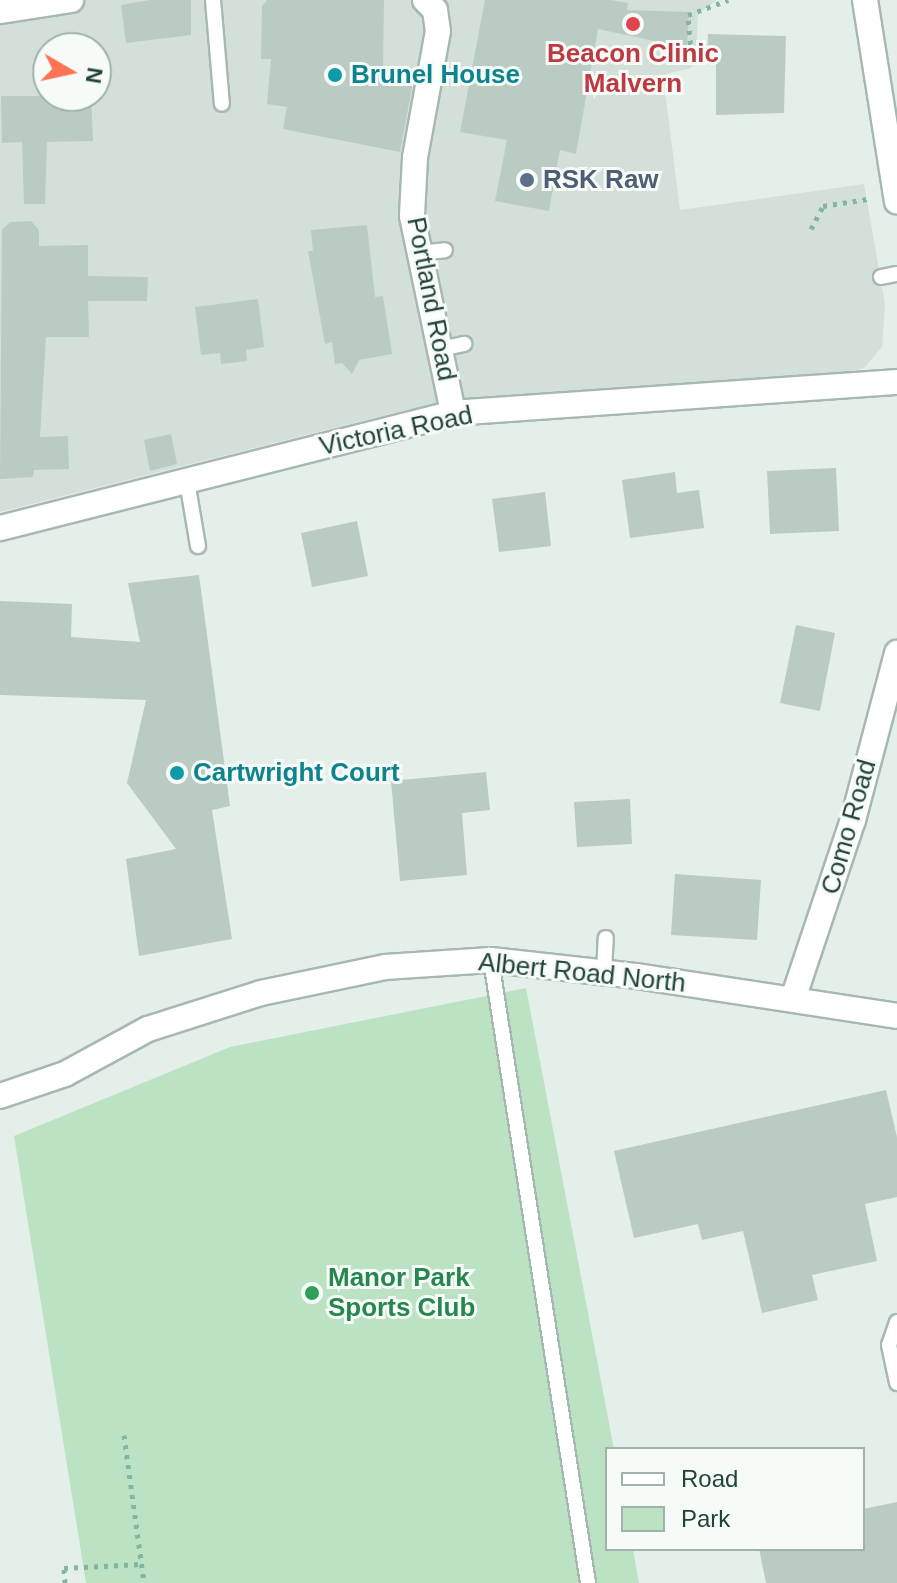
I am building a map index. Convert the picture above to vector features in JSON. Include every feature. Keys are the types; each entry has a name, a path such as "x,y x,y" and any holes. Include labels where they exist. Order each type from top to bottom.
{"street":[{"path":"0,11 71,0"},
{"name":"Portland Road","path":"425,0 435,10 438,31 415,158 412,216 418,253 452,347 453,413"},
{"path":"865,0 897,201"},
{"name":"Victoria Road","path":"0,528 453,413 897,382"},
{"name":"Como Road","path":"793,999 853,820 897,653"},
{"name":"Albert Road North","path":"0,1096 65,1074 148,1029 261,993 385,967 491,960 604,972 897,1016"}],"lane":[{"path":"213,0 222,104"},
{"path":"418,253 445,250"},
{"path":"881,277 897,274"},
{"path":"187,481 198,546"},
{"path":"604,972 606,938"},
{"path":"491,960 588,1583"},
{"path":"897,1322 889,1345 897,1383"}],"path":[{"path":"692,64 688,15 728,0"},
{"path":"811,229 823,206 896,195"},
{"path":"124,1435 144,1583"},
{"path":"65,1583 64,1568 141,1564"}],"shaded area":[{"path":"0,0 717,0 698,14 696,59 691,68 663,75 680,210 864,184 885,304 882,347 864,368 848,372 409,409 0,512"}],"green space":[{"name":"Manor Park Sports Club","path":"526,988 614,1447 605,1447 605,1551 633,1551 639,1583 86,1583 14,1136 230,1047"}],"building":[{"path":"150,0 191,0 191,35 126,43 121,5"},
{"name":"Brunel House","path":"267,0 384,0 383,76 413,82 400,152 283,129 287,107 267,104 271,59 261,59 262,6"},
{"path":"485,0 611,0 628,3 627,10 689,12 687,48 598,29 576,154 560,150 549,211 495,201 507,140 460,132"},
{"path":"708,34 786,36 784,113 716,115 716,60 707,60"},
{"path":"1,96 32,96 32,112 92,112 93,141 47,142 45,204 24,204 22,142 2,143"},
{"path":"31,221 39,230 39,246 88,245 88,276 148,277 147,301 88,301 89,337 46,337 40,437 68,436 69,469 34,470 33,477 0,479 2,230 10,222"},
{"path":"367,225 375,297 383,296 392,354 359,360 352,374 342,363 335,364 332,342 325,344 308,251 313,251 311,230"},
{"path":"258,299 264,347 246,350 247,361 221,364 220,353 201,355 195,307"},
{"path":"171,434 177,464 150,471 144,440"},
{"path":"836,468 839,531 770,534 767,471"},
{"path":"675,472 677,493 699,490 704,528 630,538 622,480"},
{"path":"545,492 551,546 499,552 492,499"},
{"path":"357,521 368,576 312,587 301,533"},
{"name":"Cartwright Court","path":"199,575 230,806 212,810 232,939 139,956 126,859 176,849 127,783 146,700 0,695 0,601 72,604 71,637 140,642 128,583"},
{"path":"796,625 835,633 820,711 780,703"},
{"path":"486,772 490,810 462,813 467,875 400,881 391,781"},
{"path":"630,799 632,844 577,847 574,802"},
{"path":"675,874 761,880 757,940 671,935"},
{"path":"886,1090 897,1137 897,1197 865,1204 877,1261 812,1275 818,1300 762,1313 743,1231 702,1240 698,1224 634,1238 614,1151"},
{"path":"897,1502 897,1583 766,1583 759,1551 865,1551 865,1509"}],"place":[{"name":"Beacon Clinic Malvern","path":"633,24"},
{"name":"Brunel House","path":"335,75"},
{"name":"RSK Raw","path":"527,180"},
{"name":"Cartwright Court","path":"177,773"},
{"name":"Manor Park Sports Club","path":"312,1293"}]}
